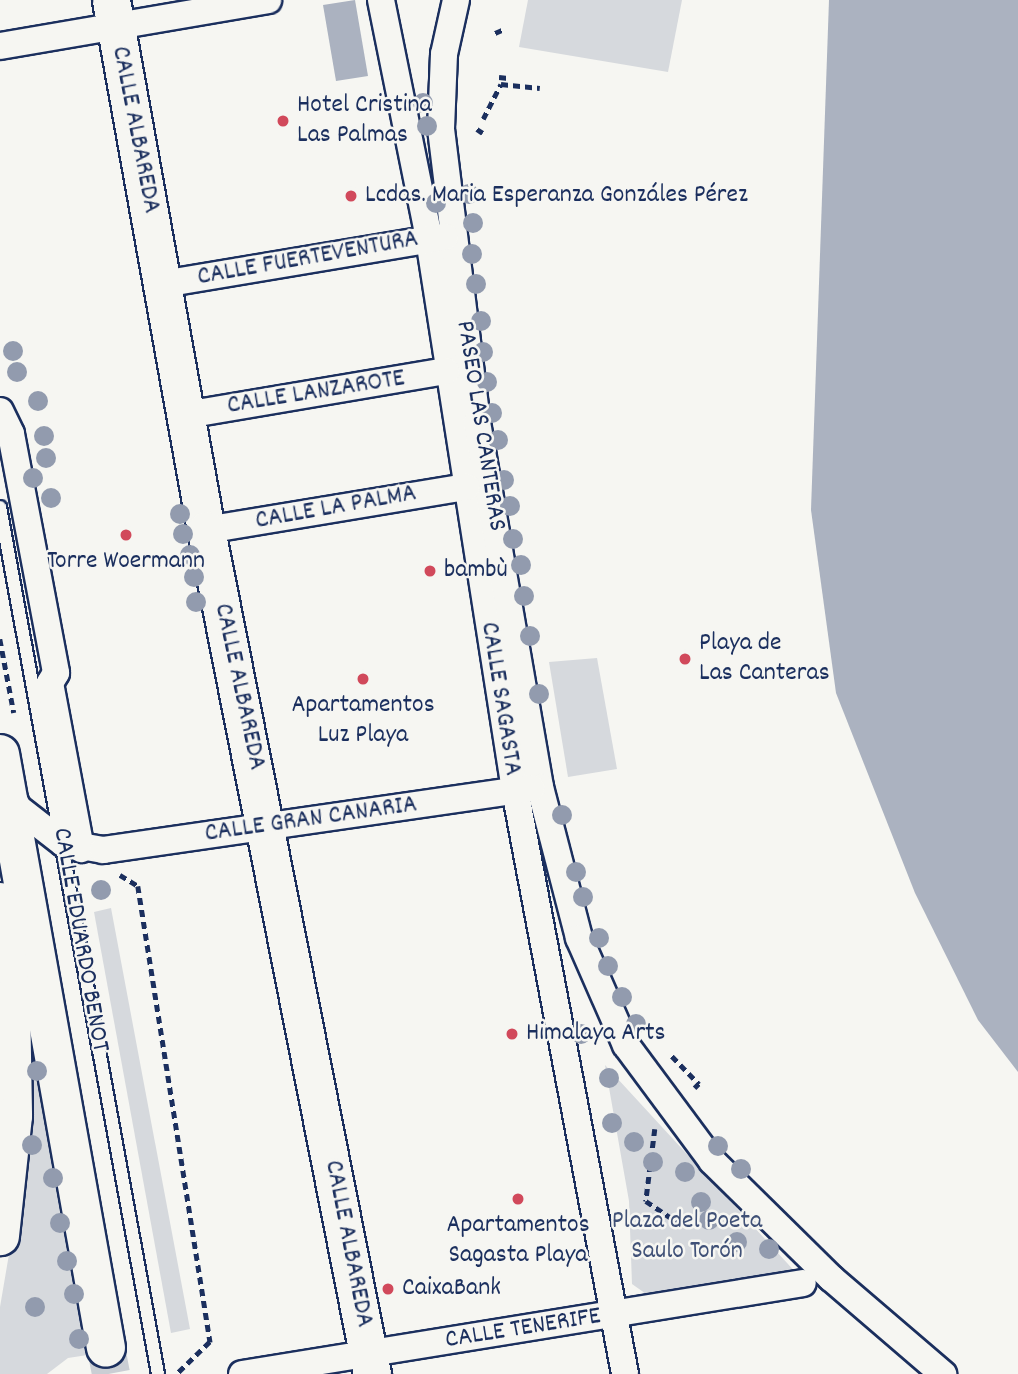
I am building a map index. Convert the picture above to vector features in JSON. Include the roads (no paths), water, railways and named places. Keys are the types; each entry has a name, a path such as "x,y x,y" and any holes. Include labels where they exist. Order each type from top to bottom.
{"highway":[{"path":"2,766 106,1348"},
{"path":"0,902 11,999 13,1116 0,1236"}],"street":[{"path":"0,46 113,14 268,0"},
{"name":"CALLE SAGASTA","path":"381,0 442,238 446,371 466,486 528,789 625,1374"},
{"name":"PASEO LAS CANTERAS","path":"456,0 444,54 441,129 442,238 477,422 528,789 579,938 626,1045 660,1087 712,1161 831,1278 943,1374"},
{"name":"CALLE ALBAREDA","path":"113,14 206,530 268,827 370,1364"},
{"name":"CALLE FUERTEVENTURA","path":"163,284 442,238"},
{"name":"CALLE LANZAROTE","path":"186,415 446,371"},
{"name":"CALLE EDUARDO BENOT","path":"0,411 11,434 51,646 55,673 50,683 82,847"},
{"name":"CALLE LA PALMA","path":"206,530 466,486"},
{"path":"2,766 18,807 82,847"},
{"name":"CALLE GRAN CANARIA","path":"82,847 268,827 528,789"},
{"name":"CALLE TENERIFE","path":"242,1374 370,1364 615,1314 803,1283"}],"lane":[{"name":"CALLE EDUARDO BENOT","path":"0,507 82,847 158,1374"}],"tunnel":[{"path":"106,1348 111,1374"}],"place":[{"name":"Hotel Cristina Las Palmas","path":"283,121"},
{"name":"Lcdas. Maria Esperanza Gonzáles Pérez","path":"351,196"},
{"name":"Torre Woermann","path":"126,535"},
{"name":"bambù","path":"430,571"},
{"name":"Playa de Las Canteras","path":"685,659"},
{"name":"Apartamentos Luz Playa","path":"363,679"},
{"name":"Himalaya Arts","path":"512,1034"},
{"name":"Apartamentos Sagasta Playa","path":"518,1199"},
{"name":"CaixaBank","path":"388,1289"}],"park label":[{"name":"Plaza del Poeta Saulo Torón","path":"687,1237"}]}
